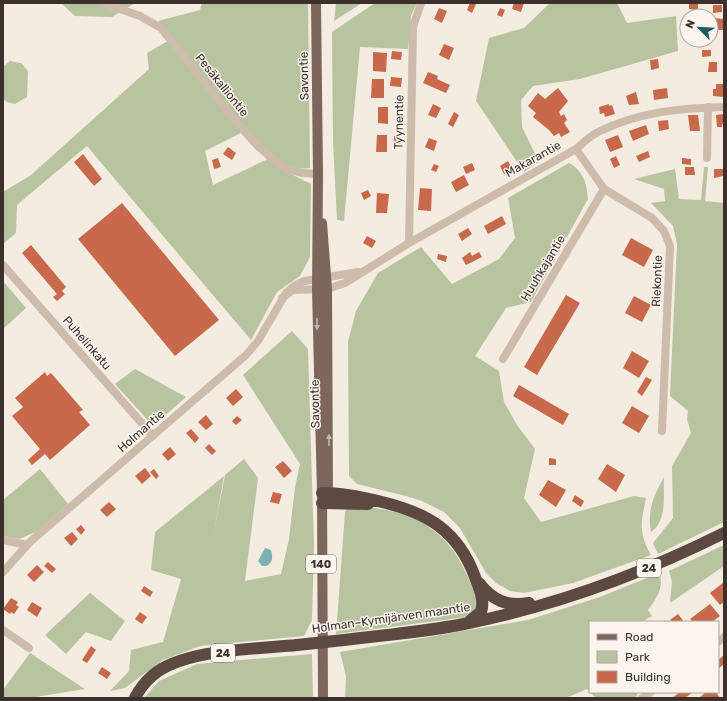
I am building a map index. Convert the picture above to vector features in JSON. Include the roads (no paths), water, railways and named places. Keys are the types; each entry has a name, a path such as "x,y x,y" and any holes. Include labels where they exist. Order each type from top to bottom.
{"highway":[{"path":"325,498 391,504 421,514 443,529 461,548 474,575 483,602 483,607 478,616 464,624"},
{"name":"Holman–Kymijärven maantie","path":"135,698 152,676 174,663 199,656 344,640 464,624 527,609 572,596 651,567 724,534"},
{"path":"474,575 488,594 507,603 524,604 572,596"},
{"name":"24","path":"126,698 136,687 152,676"}],"main road":[{"name":"Savontie","path":"316,3 325,498 323,695"}],"street":[{"name":"Pesäkalliontie","path":"104,3 114,5 140,16 161,28 238,123 258,146 277,163 287,169 302,173 318,174"},
{"name":"Tyynentie","path":"409,243 413,27 422,3"},
{"path":"707,158 708,107"},
{"name":"Makarantie","path":"322,290 345,283 365,269 409,243 576,149 597,133 627,120 669,111 724,107"},
{"name":"Riekontie","path":"576,149 604,189 652,218 664,231 670,246 662,431"},
{"name":"Huuhkajantie","path":"503,359 604,189"},
{"name":"Puhelinkatu","path":"3,264 153,436"},
{"name":"Makarantie","path":"321,278 354,274 365,269"},
{"name":"Holmantie","path":"3,572 27,545 204,393 253,348 282,298 294,286 304,281 321,278"},
{"path":"282,298 293,290 322,290"},
{"path":"3,540 27,545"},
{"path":"3,630 29,648"}],"water":[{"path":"265,548 271,550 272,560 268,565 262,566 258,561"}]}
